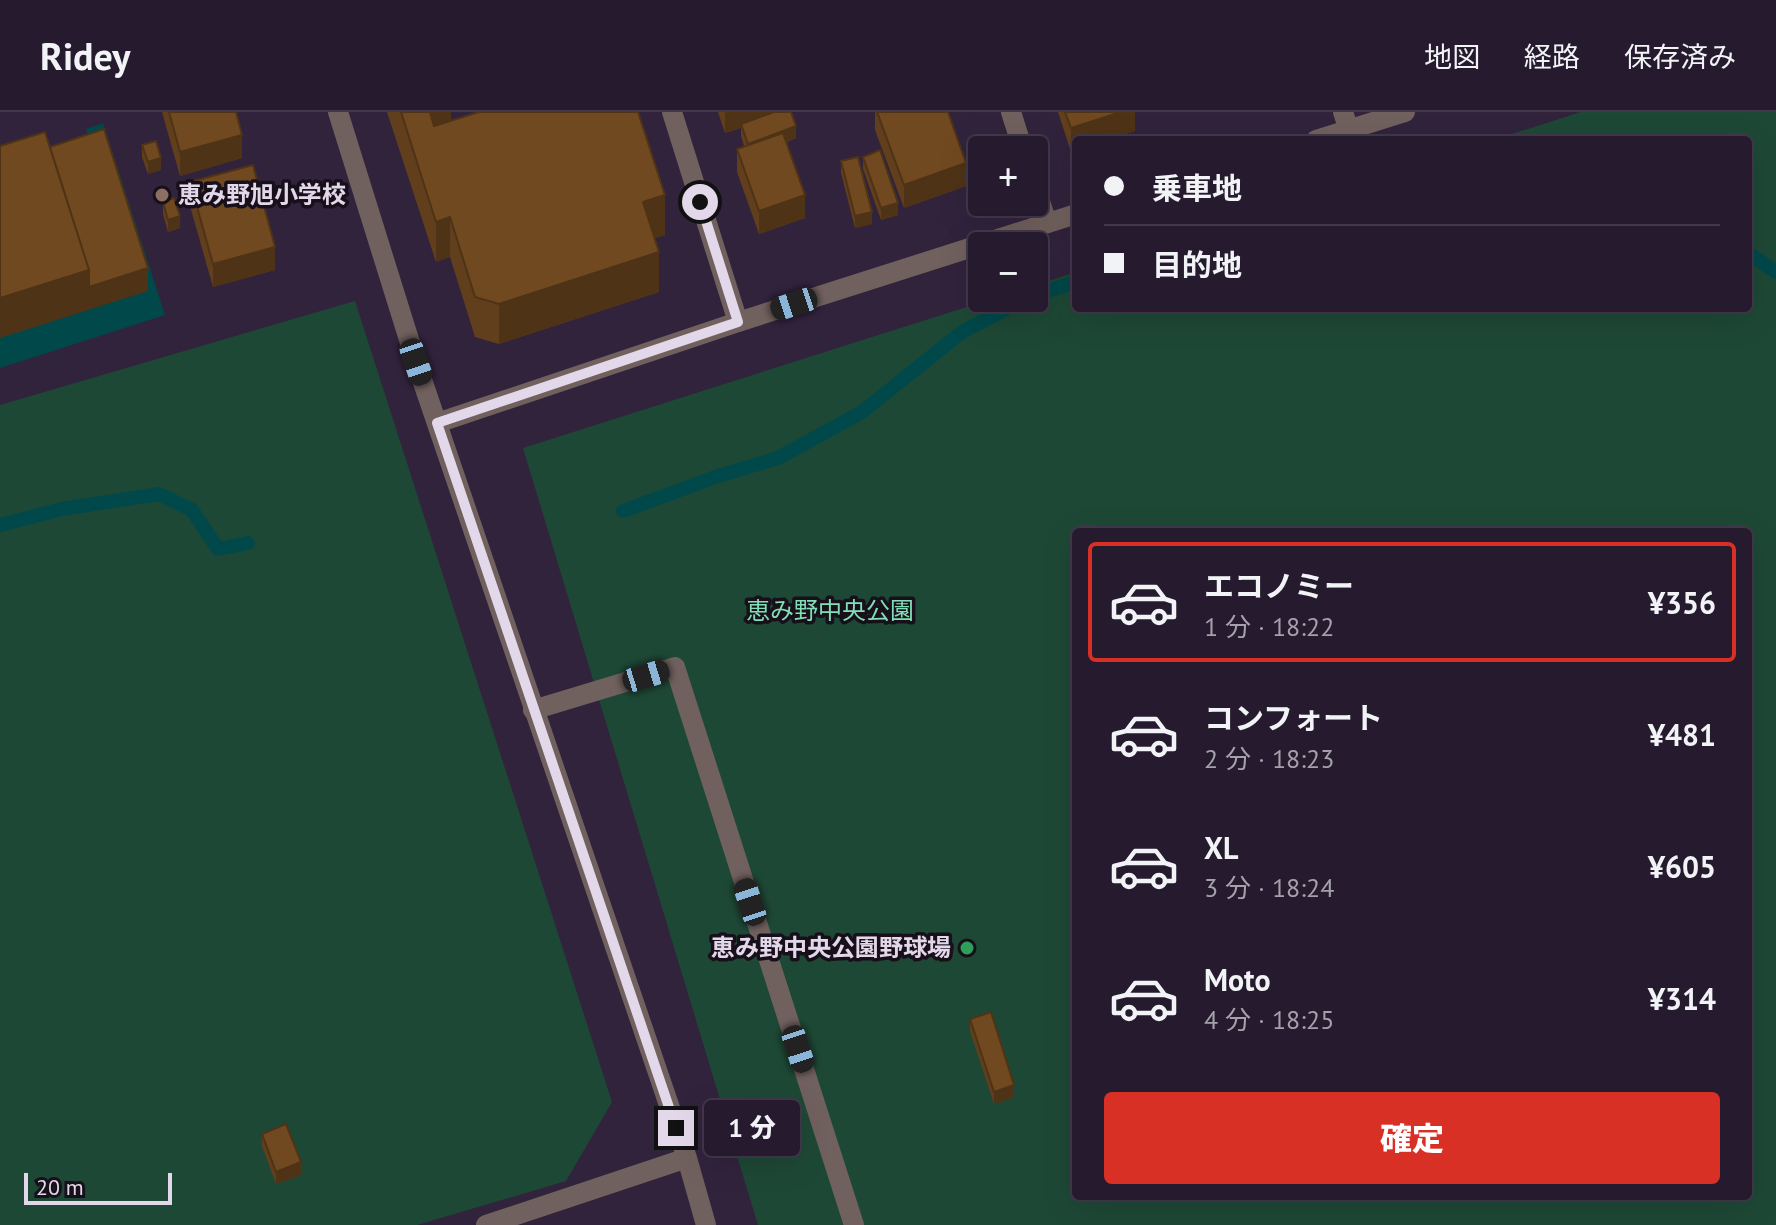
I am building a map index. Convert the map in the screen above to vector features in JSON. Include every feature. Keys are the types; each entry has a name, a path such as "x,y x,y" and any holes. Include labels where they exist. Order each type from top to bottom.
{"street":[{"path":"338,112 437,423 687,1158 706,1225"},
{"path":"672,112 738,322"},
{"path":"1011,112 1019,136"},
{"path":"1322,136 1346,121 1405,112"},
{"path":"437,423 1072,215"},
{"path":"1045,216 1047,223"},
{"path":"533,710 675,667 854,1225"},
{"path":"486,1225 687,1158"}],"green space":[{"name":"恵み野中央公園","path":"1581,112 1776,112 1776,1225 758,1225 523,448 968,307 968,312 1048,312 1048,281 1072,273 1072,312 1752,312 1752,136 1506,136"},
{"path":"355,301 612,1102 566,1181 417,1225 0,1225 0,405"}],"shaded area":[{"path":"103,123 165,315 0,368 0,204 100,172 86,129"}],"building":[{"path":"169,112 236,112 242,135 180,152"},
{"path":"401,112 430,112 434,126 479,112 638,112 665,195 643,202 659,252 499,304 475,297 450,217 436,222"},
{"path":"774,112 791,112 796,126 748,144 741,124"},
{"path":"877,112 948,112 966,163 904,185"},
{"path":"1065,112 1121,112 1071,128"},
{"path":"104,129 148,268 89,287 89,270 50,147"},
{"path":"45,132 89,270 0,298 0,146"},
{"path":"783,133 805,195 759,211 737,149"},
{"path":"156,141 161,158 148,162 142,145"},
{"path":"880,150 898,203 881,208 863,157"},
{"path":"858,157 872,212 855,216 841,161"},
{"path":"253,165 275,247 213,264 190,182"},
{"path":"174,198 180,216 168,220 163,202"},
{"path":"991,1012 1014,1085 994,1092 970,1019"},
{"path":"286,1124 301,1162 276,1172 262,1134"}],"waterway":[{"path":"1752,256 1776,272"},
{"path":"1048,291 1072,283"},
{"path":"623,511 778,458 862,412 962,332 1000,312"},
{"path":"0,525 62,509 159,494 192,510 218,549 248,543"}],"place":[{"name":"恵み野旭小学校","path":"162,195"},
{"name":"恵み野中央公園野球場","path":"967,948"}],"route":[{"path":"676,1128 437,423 738,322 700,202"}]}
